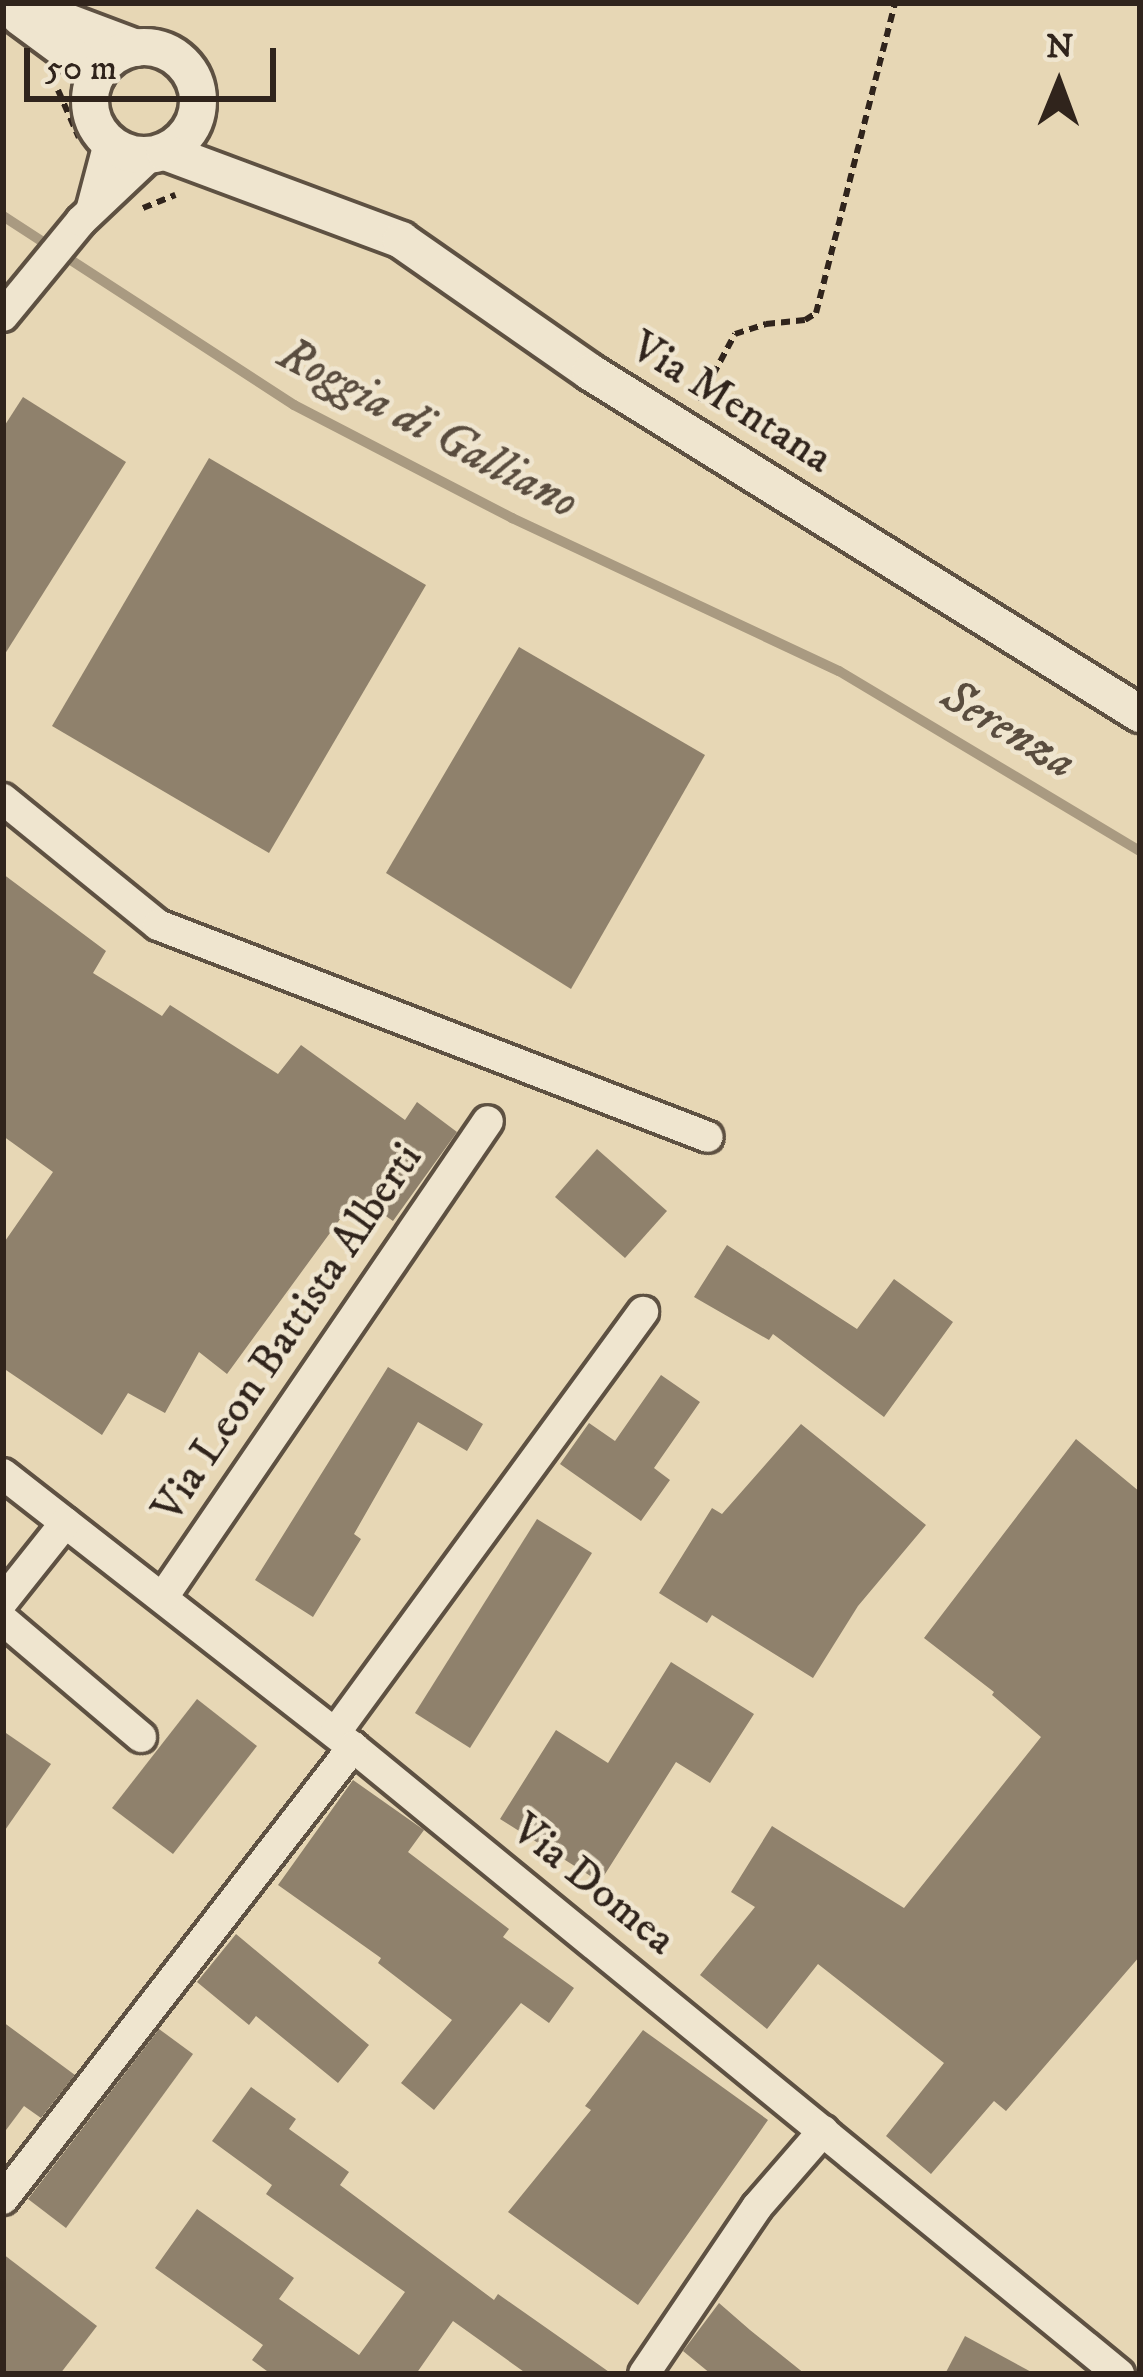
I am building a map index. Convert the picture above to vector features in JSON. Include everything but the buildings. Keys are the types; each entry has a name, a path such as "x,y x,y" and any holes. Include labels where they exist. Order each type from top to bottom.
{"street":[{"path":"3,316 86,216 194,123 199,107 192,75 169,52 136,48 16,3"},
{"path":"3,4 97,74"},
{"path":"86,216 96,144 92,118 97,74 107,62 136,48"},
{"name":"Via Mentana","path":"194,123 266,188"},
{"path":"96,144 158,153"},
{"name":"Via Mentana","path":"158,153 401,240 688,433 1140,714"},
{"path":"3,799 158,925 708,1137"},
{"name":"Via Leon Battista Alberti","path":"163,1597 488,1120"},
{"path":"3,2199 344,1740 644,1312"},
{"name":"Via Domea","path":"3,1474 344,1740 1119,2374"},
{"path":"3,1601 65,1523"},
{"path":"3,1620 141,1737"},
{"path":"644,2374 757,2207 823,2131"}],"path":[{"path":"688,433 706,380 734,334 766,324 805,320 816,313 896,3"},
{"path":"52,77 96,144"},
{"path":"135,212 172,194 190,196"}],"waterway":[{"name":"Roggia di Galliano","path":"3,216 294,405 512,518 839,671 1140,851"}],"water label":[{"name":"Serenza","path":"1008,730"}]}
